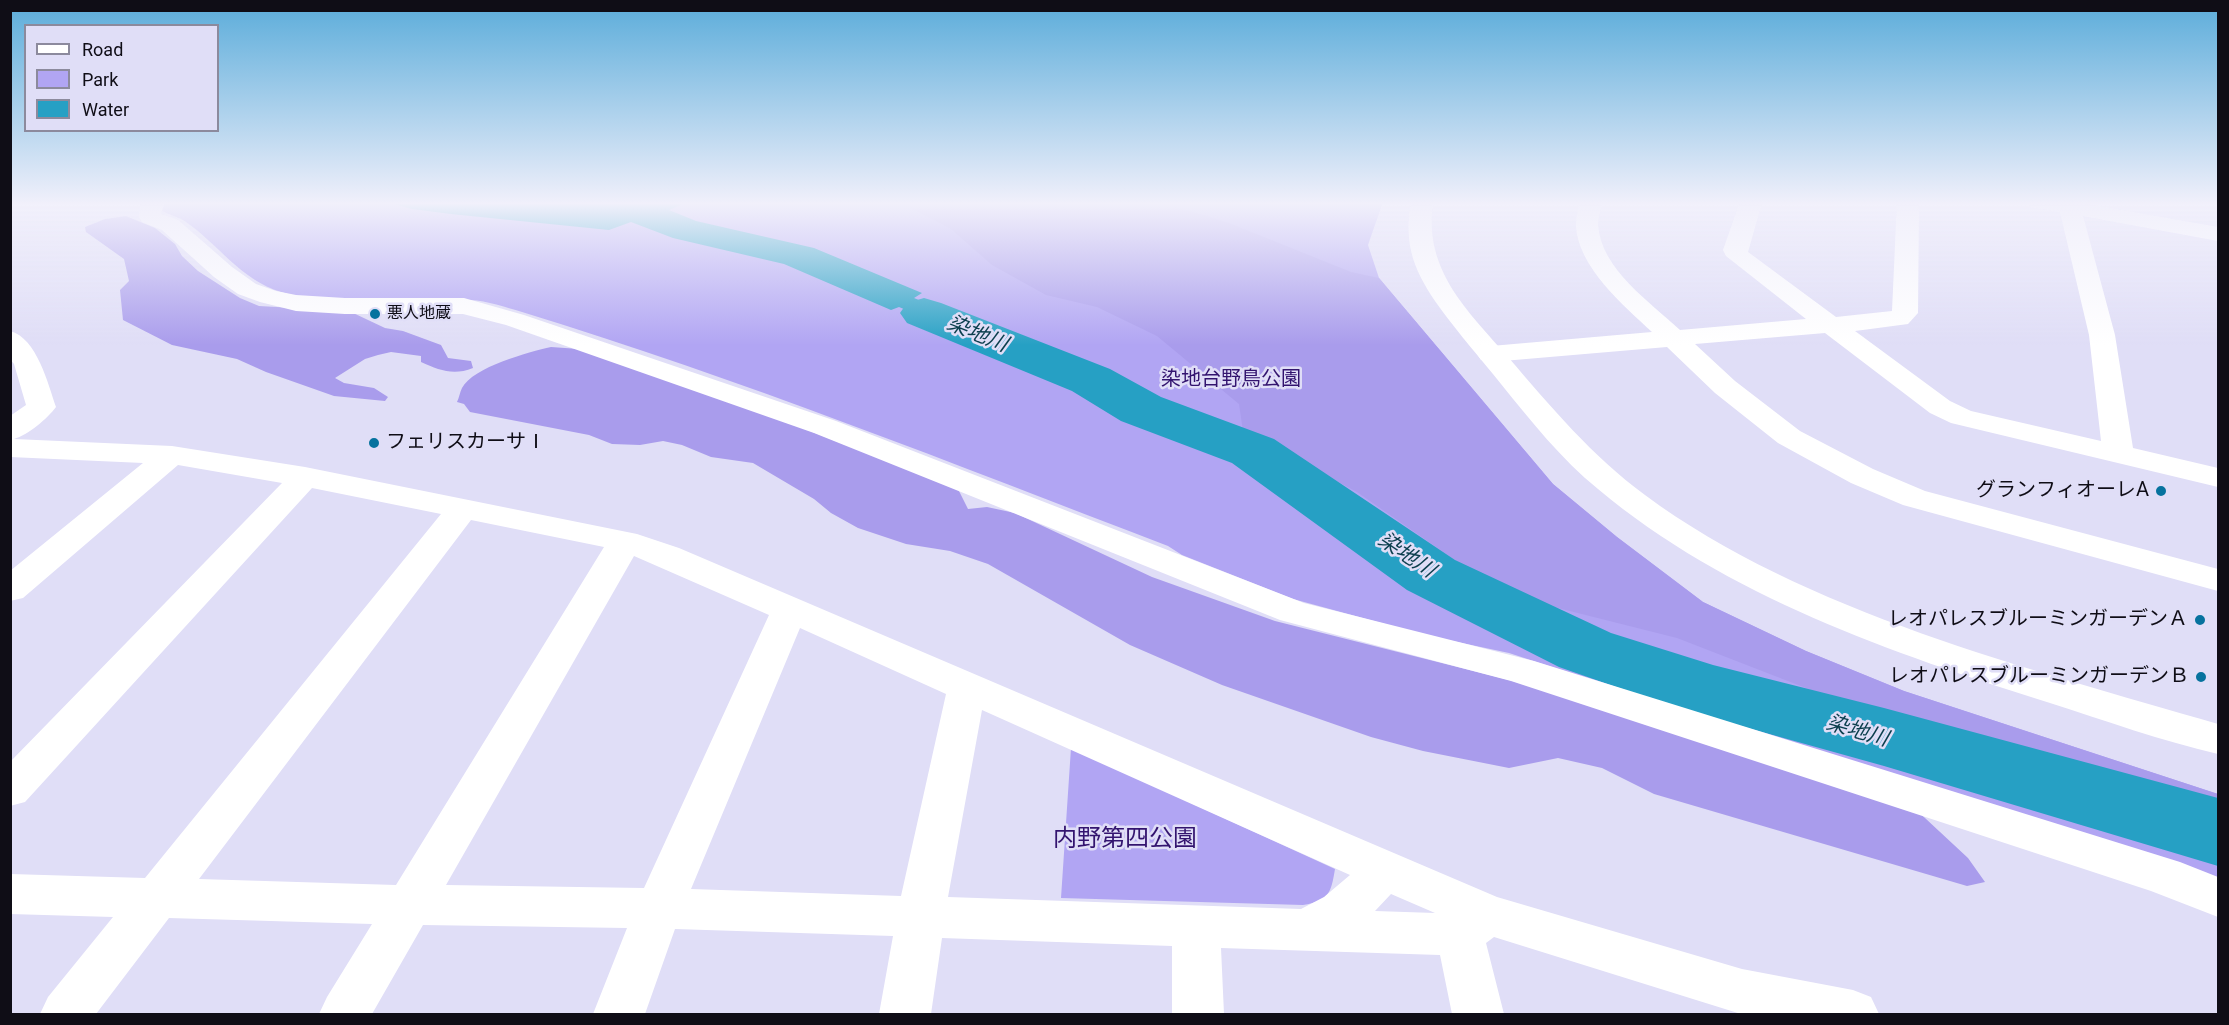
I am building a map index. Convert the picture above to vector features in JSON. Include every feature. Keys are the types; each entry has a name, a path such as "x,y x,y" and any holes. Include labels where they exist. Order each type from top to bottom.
{"street":[{"path":"198,250 247,289 296,303 345,306 464,306 515,320 825,427 1293,612 1521,670 2164,876 2218,897"},
{"path":"1422,250 1434,279 1463,322 1547,423 1606,481 1699,547 1747,573 1868,626 1996,674 2218,739"},
{"path":"1595,250 1601,263 1619,287 1672,339 1725,387 1789,437 1879,484 1931,504 2218,580"},
{"path":"1735,250 1738,256 1940,407 1955,414 2218,477"},
{"path":"1491,354 1893,320 1904,316 1906,250"},
{"path":"2081,250 2102,335 2118,454"},
{"path":"10,339 28,364 41,407 10,432"},
{"path":"10,448 172,455 306,477 625,542 667,556 1383,870 1474,925 1747,1003 1853,1014"},
{"path":"10,590 172,455"},
{"path":"10,790 306,477"},
{"path":"66,1014 462,509"},
{"path":"345,1014 625,542"},
{"path":"619,1014 659,908 789,610"},
{"path":"904,1014 921,916 967,687"},
{"path":"1305,929 1336,916 1363,894 1383,870"},
{"path":"10,894 409,905 659,908 1305,929 1474,925"},
{"path":"1474,925 1478,1014"},
{"path":"1196,926 1198,1014"}],"green space":[{"path":"111,250 178,250 198,271 240,298 259,306 349,311 385,328 403,331 441,345 448,358 471,361 473,368 459,372 446,371 421,362 421,356 391,352 365,359 335,378 344,383 374,388 388,397 385,401 334,396 266,372 237,359 172,345 123,320 120,290 129,281 124,259"},
{"name":"染地台野鳥公園","path":"219,250 1370,250 1379,278 1553,484 1617,537 1703,602 1806,651 1904,691 2218,794 2218,881 2178,865 1509,653 1429,636 1293,599 1182,555 1168,546 847,423 685,365 522,312 470,300 349,301 302,297 267,286 242,271"},
{"path":"975,250 1296,250 1351,272 1379,278 1553,484 1617,537 1703,602 1806,651 1904,691 2218,794 2218,817 1993,753 1891,721 1677,638 1546,605 1485,581 1357,492 1243,431 1239,404 1157,336 1097,307 1046,295 992,265"},
{"path":"551,347 579,349 782,420 958,489 968,509 987,507 1015,513 1152,577 1275,621 1517,682 1911,805 1968,858 1985,882 1967,886 1654,794 1602,768 1558,758 1509,768 1423,751 1371,737 1222,685 1130,645 988,564 950,551 906,544 858,528 753,463 711,457 682,445 663,441 640,445 612,444 589,435 470,412 464,404 457,402 462,388 477,373 502,362"},
{"name":"内野第四公園","path":"1071,748 1335,869 1330,890 1318,901 1303,905 1061,898"}],"water":[{"path":"724,250 818,250 922,293 914,298 1013,339 998,348 899,307 891,310 784,264"}],"waterway":[{"name":"染地川","path":"924,313 1091,380 1141,409 1253,451 1431,575 1585,650 1703,689 1884,737 2218,832"}],"place":[{"name":"悪人地蔵","path":"375,314"},
{"name":"フェリスカーサⅠ","path":"374,443"},
{"name":"グランフィオーレA","path":"2161,491"},
{"name":"レオパレスブルーミンガーデンＡ","path":"2200,620"},
{"name":"レオパレスブルーミンガーデンＢ","path":"2201,677"}]}
